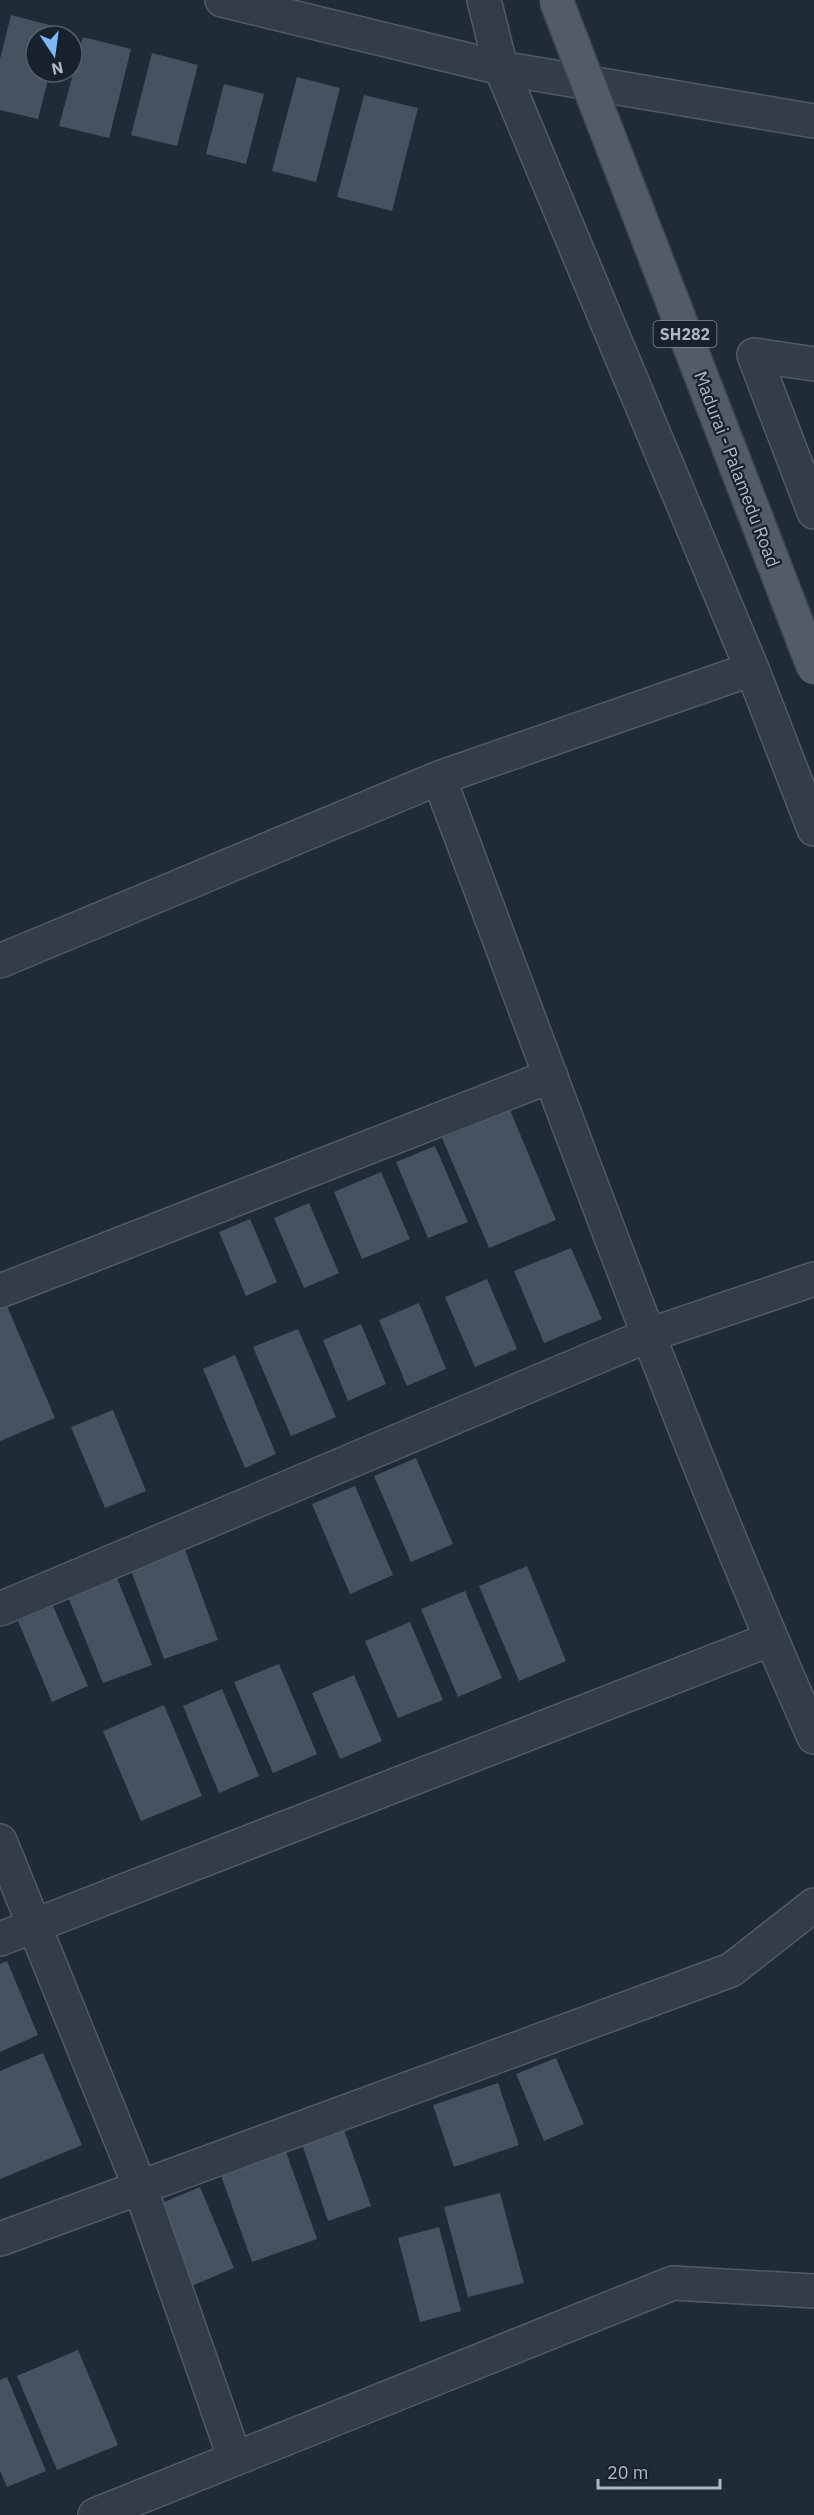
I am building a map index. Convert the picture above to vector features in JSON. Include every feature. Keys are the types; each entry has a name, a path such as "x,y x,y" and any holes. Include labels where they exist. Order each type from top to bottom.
{"main road":[{"name":"Madurai - Palamedu Road","path":"556,0 814,668"}],"street":[{"path":"222,0 501,68 814,121"},
{"path":"484,0 501,68 752,669 814,829"},
{"path":"814,364 754,355 814,512"},
{"path":"0,961 439,778 752,669"},
{"path":"439,778 649,1335 771,1639 814,1737"},
{"path":"0,1291 551,1076"},
{"path":"0,1609 649,1335 814,1279"},
{"path":"0,1939 771,1639"},
{"path":"0,1841 140,2187 235,2459"},
{"path":"0,2240 731,1970 814,1905"},
{"path":"95,2515 673,2283 814,2291"}],"building":[{"path":"11,15 46,24 24,24 24,84 47,84 38,119 0,110 0,59"},
{"path":"84,37 131,49 109,138 59,126 70,84 84,84"},
{"path":"152,53 198,65 177,146 131,135"},
{"path":"297,77 340,88 316,182 272,171"},
{"path":"224,84 264,94 246,164 206,154"},
{"path":"364,95 418,108 392,211 337,197"},
{"path":"510,1110 556,1220 489,1248 442,1138"},
{"path":"435,1146 468,1222 428,1238 396,1162"},
{"path":"381,1172 410,1239 362,1259 334,1192"},
{"path":"309,1203 339,1273 304,1288 274,1218"},
{"path":"250,1219 277,1282 246,1296 219,1232"},
{"path":"571,1248 602,1319 544,1343 514,1271"},
{"path":"487,1279 517,1349 475,1367 445,1297"},
{"path":"419,1303 446,1369 407,1386 379,1320"},
{"path":"7,1306 55,1418 0,1441 0,1309"},
{"path":"361,1324 386,1384 348,1401 323,1340"},
{"path":"298,1329 336,1417 291,1436 253,1347"},
{"path":"235,1355 276,1454 245,1468 203,1369"},
{"path":"113,1410 146,1491 105,1508 71,1427"},
{"path":"416,1458 453,1544 411,1562 374,1476"},
{"path":"355,1486 393,1575 350,1594 312,1504"},
{"path":"184,1547 218,1640 164,1659 130,1568"},
{"path":"527,1566 566,1661 519,1681 479,1586"},
{"path":"117,1578 152,1665 103,1683 68,1597"},
{"path":"465,1591 502,1678 458,1697 421,1609"},
{"path":"53,1606 88,1686 52,1702 18,1621"},
{"path":"410,1622 443,1700 398,1718 365,1641"},
{"path":"279,1664 317,1754 273,1773 234,1682"},
{"path":"354,1675 382,1741 340,1759 312,1693"},
{"path":"222,1689 259,1776 219,1793 183,1706"},
{"path":"164,1705 202,1796 141,1821 103,1731"},
{"path":"7,1961 38,2035 0,2052 0,1964"},
{"path":"43,2053 82,2145 0,2179 0,2071"},
{"path":"556,2058 584,2124 544,2141 516,2074"},
{"path":"498,2083 519,2145 454,2167 433,2105"},
{"path":"343,2127 371,2206 328,2221 301,2141"},
{"path":"284,2146 317,2239 252,2262 219,2170"},
{"path":"200,2187 234,2268 180,2291 145,2210"},
{"path":"500,2193 524,2283 468,2297 444,2207"},
{"path":"439,2227 461,2311 420,2322 398,2238"},
{"path":"78,2350 118,2445 57,2470 17,2376"},
{"path":"7,2377 46,2471 7,2487 0,2471 0,2380"}]}
